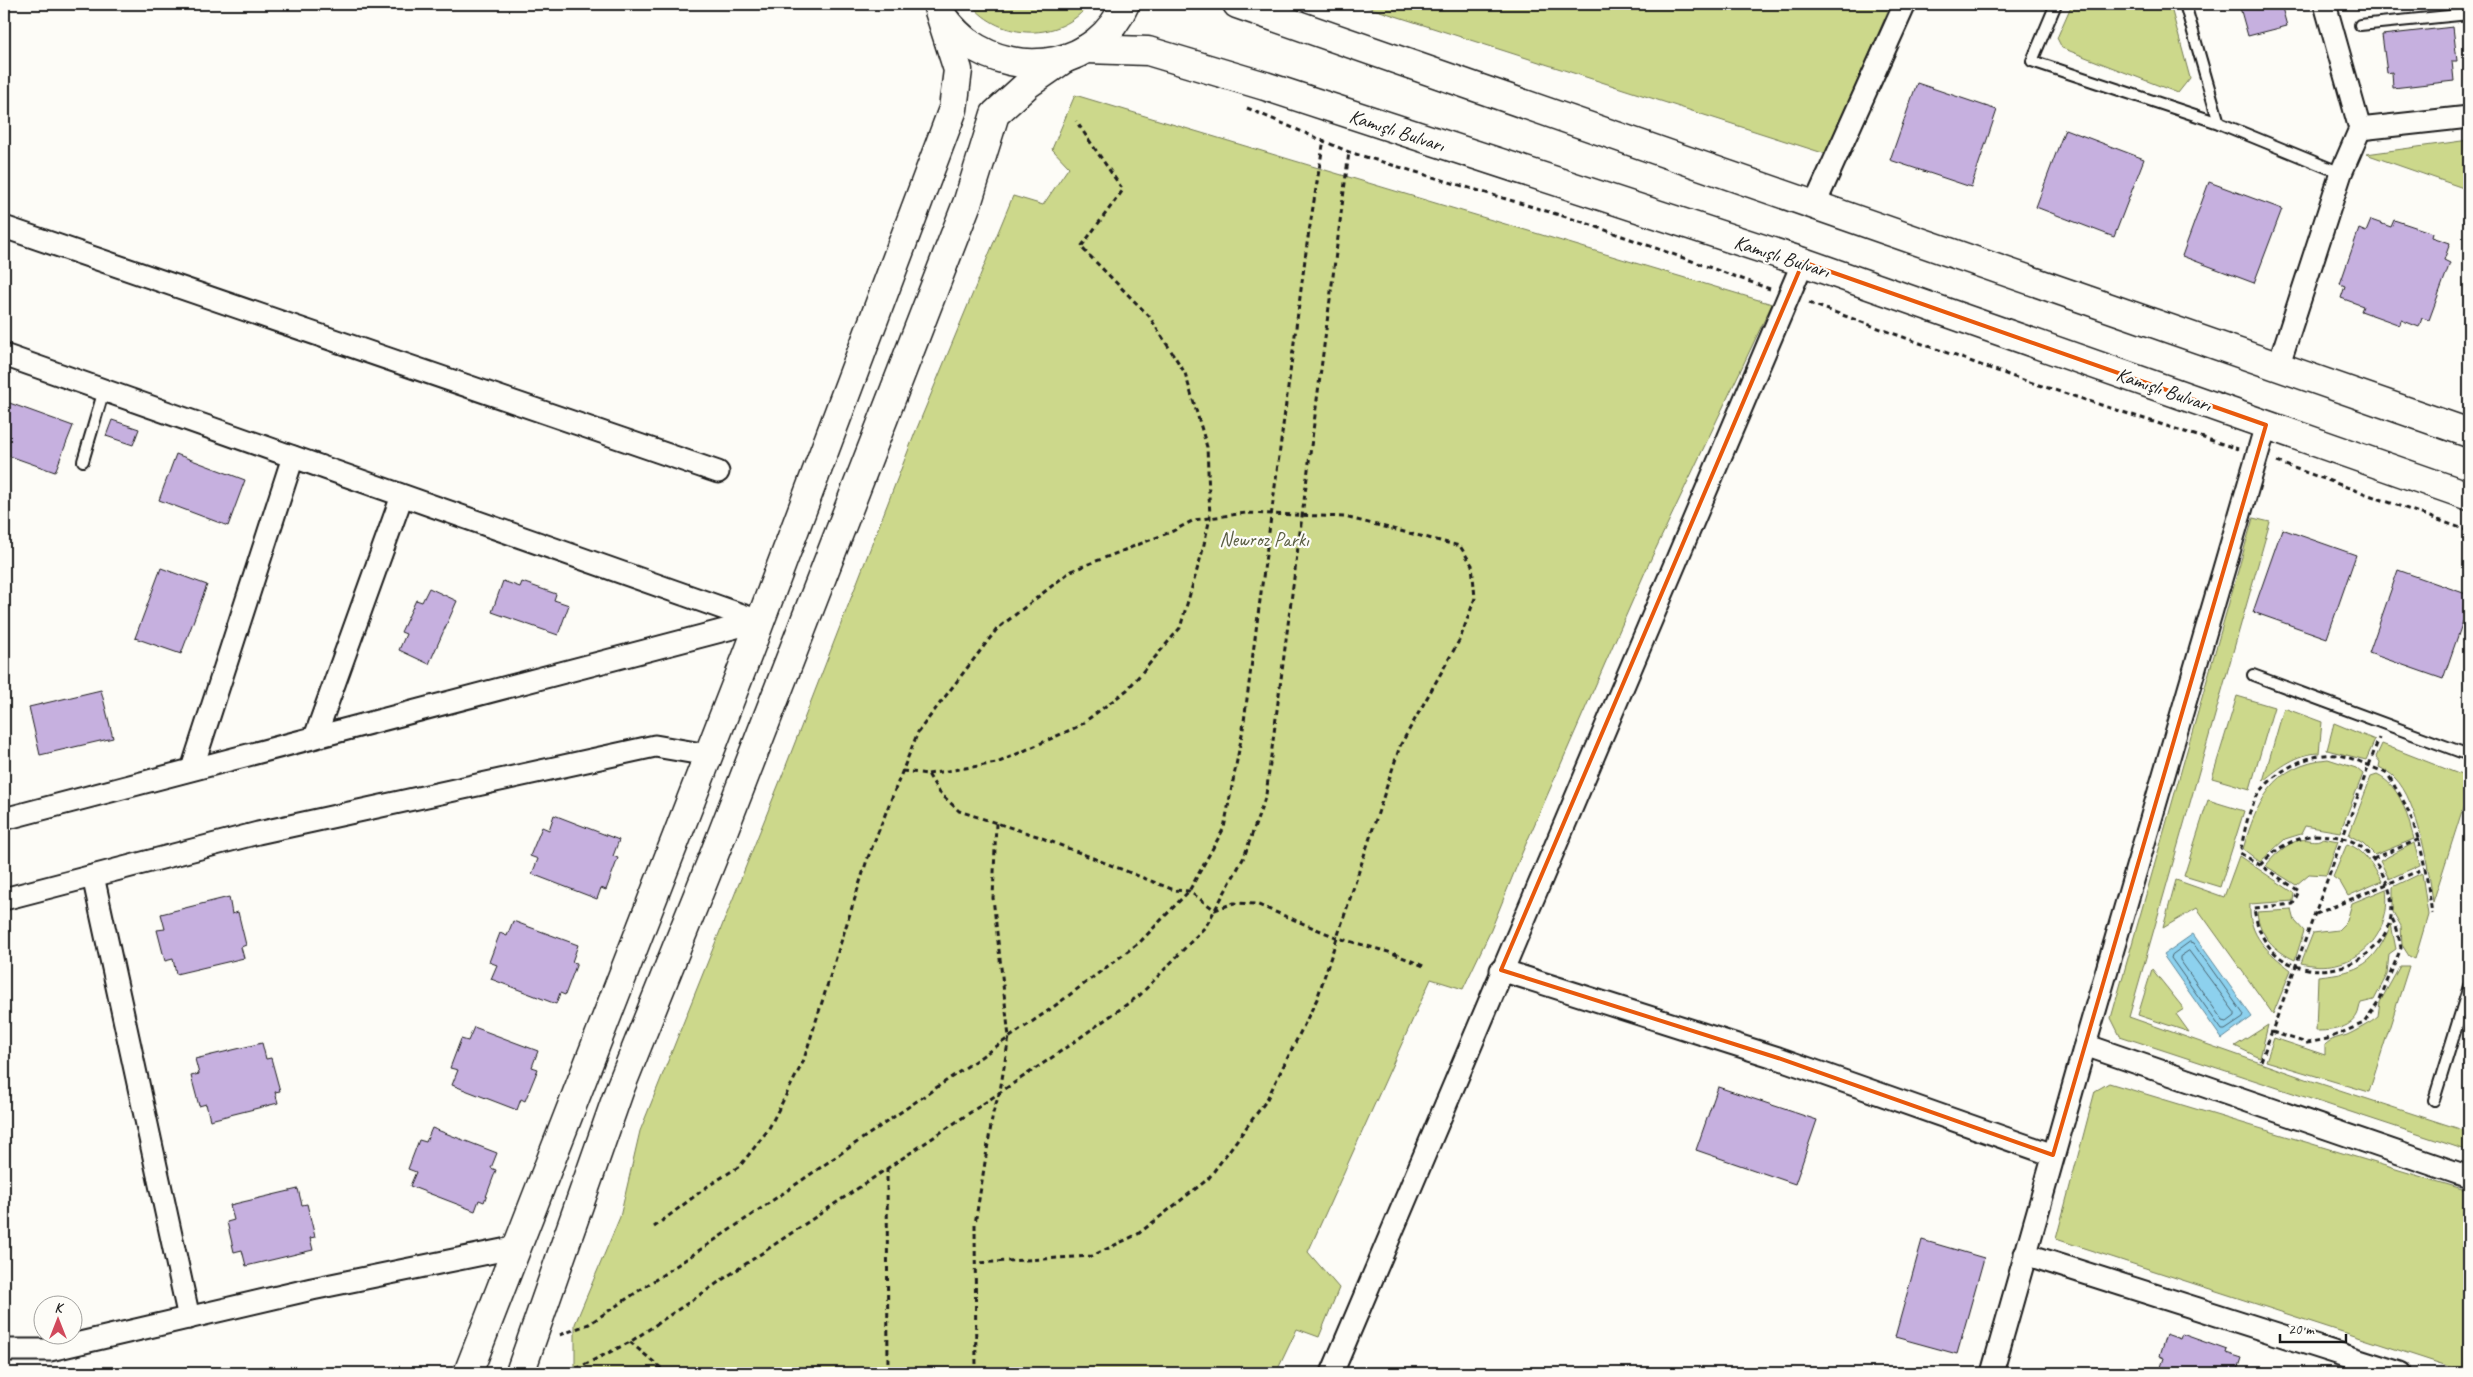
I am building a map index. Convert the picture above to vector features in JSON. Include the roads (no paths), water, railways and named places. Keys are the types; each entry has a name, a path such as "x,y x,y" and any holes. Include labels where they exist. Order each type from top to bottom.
{"main road":[{"path":"520,1373 619,1091 714,855 961,219 995,114 1028,84 1106,32 1125,4"},
{"path":"1237,4 2469,433"},
{"path":"468,1373 708,755 953,109 958,70 936,5"},
{"name":"Kamışlı Bulvarı","path":"936,5 957,34 984,54 1015,64 1040,64 1075,54 1148,51 1265,86 1803,262 2469,496"}],"street":[{"path":"1814,206 1905,4"},
{"path":"2278,367 2341,173 2360,129 2325,4"},
{"path":"2360,129 2469,117"},
{"path":"4,228 718,472"},
{"path":"1332,1373 1501,970 1803,262"},
{"path":"4,354 759,621"},
{"path":"1992,1373 2084,1045 2266,425"},
{"path":"192,769 293,457"},
{"path":"316,737 402,496"},
{"path":"4,818 759,621"},
{"path":"4,899 258,833 656,746 708,755"},
{"path":"92,876 189,1318"},
{"path":"1501,970 1778,1058 2053,1155"},
{"path":"2084,1045 2469,1177"},
{"path":"4,1350 50,1350 312,1289 517,1247"},
{"path":"2025,1254 2400,1373"}],"lane":[{"path":"2056,4 2032,60 2220,123 2341,173"},
{"path":"2185,4 2220,123"},
{"path":"2360,26 2469,14"},
{"path":"83,461 104,390"},
{"path":"2253,675 2469,755"},
{"path":"2434,1100 2469,986"}],"water":[{"path":"2193,934 2252,1017 2222,1039 2163,955"}],"park label":[{"name":"Newroz Parkı","path":"1264,539"}]}
